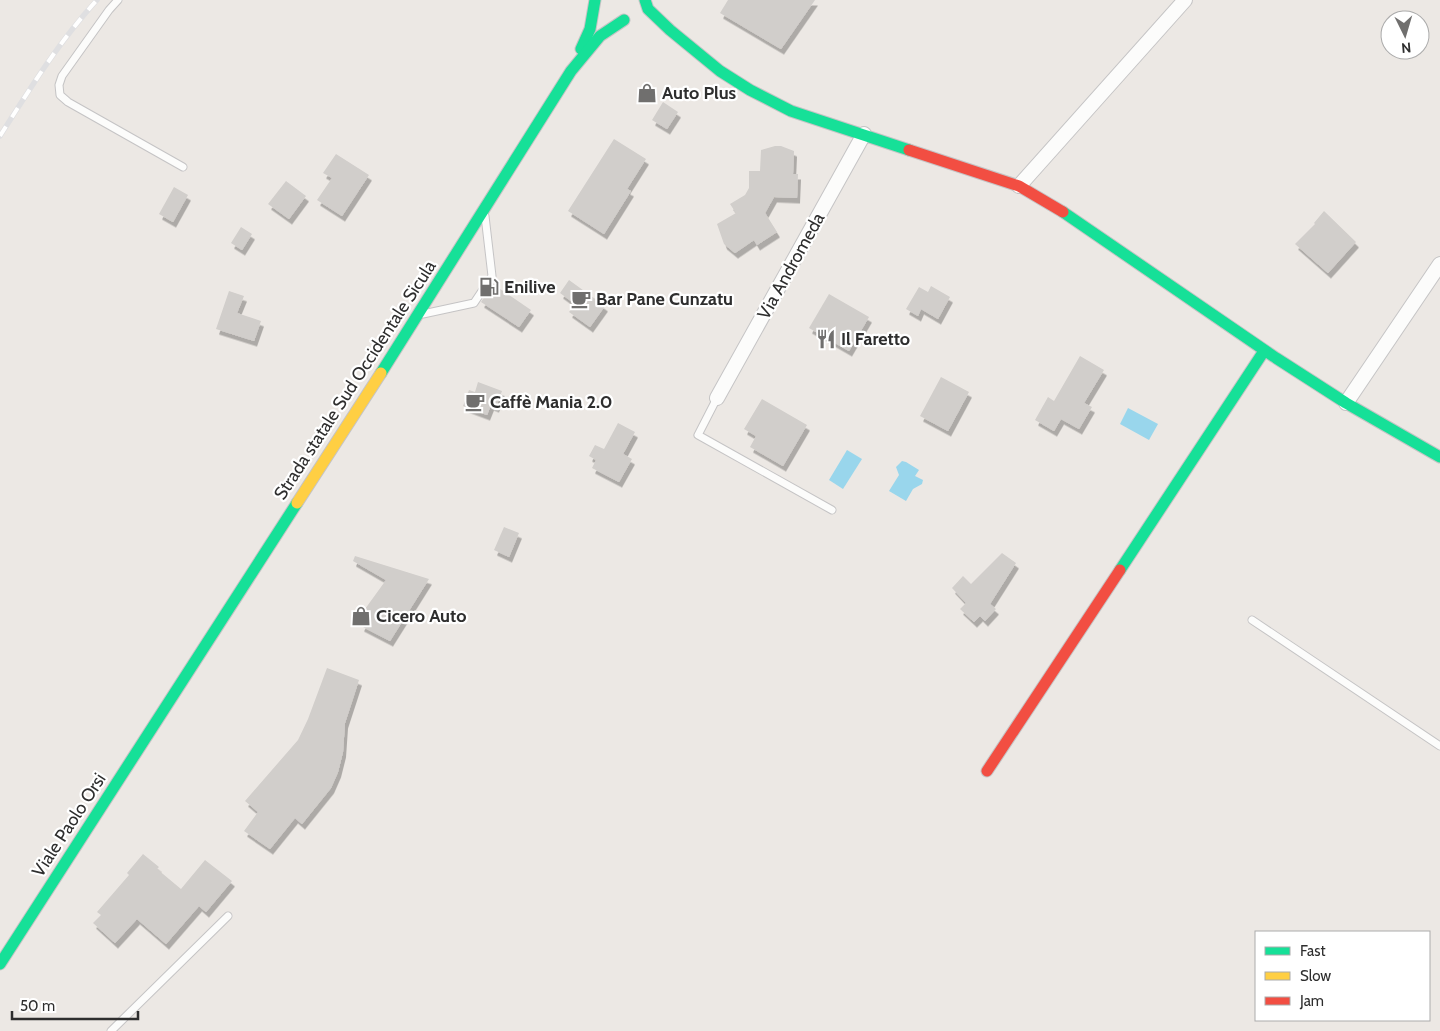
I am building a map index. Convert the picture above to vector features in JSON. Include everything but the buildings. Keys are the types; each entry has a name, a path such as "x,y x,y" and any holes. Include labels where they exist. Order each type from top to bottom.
{"street":[{"path":"595,0 599,10 613,20 632,17"},
{"path":"571,71 590,29 595,0"},
{"path":"571,71 598,37 609,27 632,17 644,0"},
{"path":"644,0 648,9 670,30 720,71 750,90 791,111 1019,186 1063,212 1264,351 1346,403 1440,457"},
{"path":"1019,186 1185,0"},
{"path":"648,24 670,30"},
{"name":"Strada statale Sud Occidentale Sicula","path":"167,706 418,315 571,71"},
{"name":"Via Andromeda","path":"717,398 864,134"},
{"path":"1346,403 1440,264"},
{"path":"988,771 1264,351"},
{"name":"Viale Paolo Orsi","path":"0,964 167,706"}],"lane":[{"path":"118,0 62,76 58,85 60,95 68,102 182,167"},
{"path":"418,315 474,303 492,276 484,210"},
{"path":"717,398 698,435 832,510"},
{"path":"1252,620 1440,746"},
{"path":"111,1031 228,916"}],"water":[{"path":"1128,408 1158,424 1149,440 1120,424"},
{"path":"847,450 862,459 843,489 829,480"},
{"path":"902,461 919,470 915,476 923,480 922,484 913,489 906,501 889,491 899,475 896,467"}],"railway":[{"path":"0,136 57,49 97,0"}],"traffic: fast":[{"path":"581,49 590,29 595,0"},
{"path":"645,0 648,9 670,30 720,71 750,90 791,111 909,150"},
{"path":"381,373 571,71 600,36 624,20"},
{"path":"1063,212 1276,358 1346,403 1440,457"},
{"path":"1120,570 1264,351"},
{"path":"0,964 297,503"}],"traffic: slow":[{"path":"297,503 381,373"}],"traffic: jam":[{"path":"909,150 1019,186 1063,212"},
{"path":"987,771 1120,570"}],"place":[{"name":"Auto Plus","path":"647,93"},
{"name":"Enilive","path":"489,287"},
{"name":"Bar Pane Cunzatu","path":"581,299"},
{"name":"Il Faretto","path":"826,339"},
{"name":"Caffè Mania 2.0","path":"475,402"},
{"name":"Cicero Auto","path":"361,616"}]}
